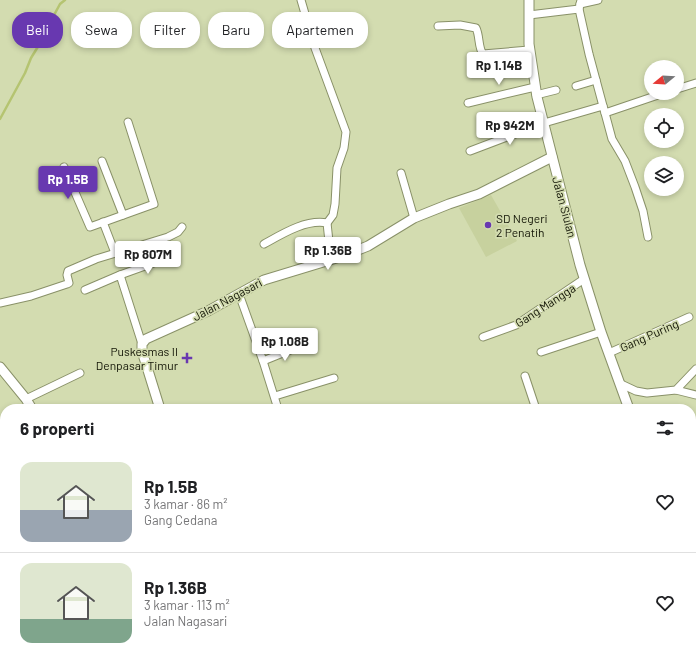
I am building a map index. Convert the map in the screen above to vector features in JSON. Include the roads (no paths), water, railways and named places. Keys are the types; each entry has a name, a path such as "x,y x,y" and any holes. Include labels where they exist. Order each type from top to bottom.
{"street":[{"path":"301,0 315,48 346,132 344,148 337,168 333,215 327,223 331,260"},
{"name":"Jalan Siulan","path":"529,0 529,50 536,91 552,157 584,279 601,332 627,404"},
{"path":"529,15 598,0"},
{"path":"580,4 596,80 612,139 625,160 635,187 643,211 648,237"},
{"path":"438,26 460,25 475,27 479,34 481,51 483,54 529,50"},
{"path":"576,86 596,80"},
{"path":"684,87 696,83"},
{"path":"468,103 536,91 556,90"},
{"path":"470,151 544,123 644,98"},
{"path":"64,167 90,226 154,204 128,122"},
{"name":"Jalan Nagasari","path":"142,344 146,339 208,311 259,282 273,276 331,260 368,246 414,218 479,194 552,157"},
{"path":"102,161 123,215"},
{"path":"401,173 414,218"},
{"path":"264,244 283,233 309,224 319,221 327,223"},
{"path":"103,222 115,253"},
{"path":"0,303 31,296 67,284 69,283 67,275 68,272 96,259 168,237 178,232 182,227"},
{"path":"85,290 120,275 170,257"},
{"path":"120,275 142,344 145,364 158,404"},
{"name":"Gang Mangga","path":"483,337 516,326 584,279"},
{"path":"238,294 263,361 277,404"},
{"name":"Gang Puring","path":"609,353 689,317"},
{"path":"541,352 601,332"},
{"path":"263,361 300,346"},
{"path":"0,367 29,404"},
{"path":"676,390 696,369"},
{"path":"26,399 80,372"},
{"path":"525,376 534,404"},
{"path":"275,396 334,378"},
{"path":"622,388 647,393 676,390 696,395"}],"waterway":[{"path":"0,119 39,45 47,22 53,17 60,4 65,0"}],"place":[{"name":"SD Negeri 2 Penatih","path":"488,225"},
{"name":"Puskesmas II Denpasar Timur","path":"187,358"}]}
